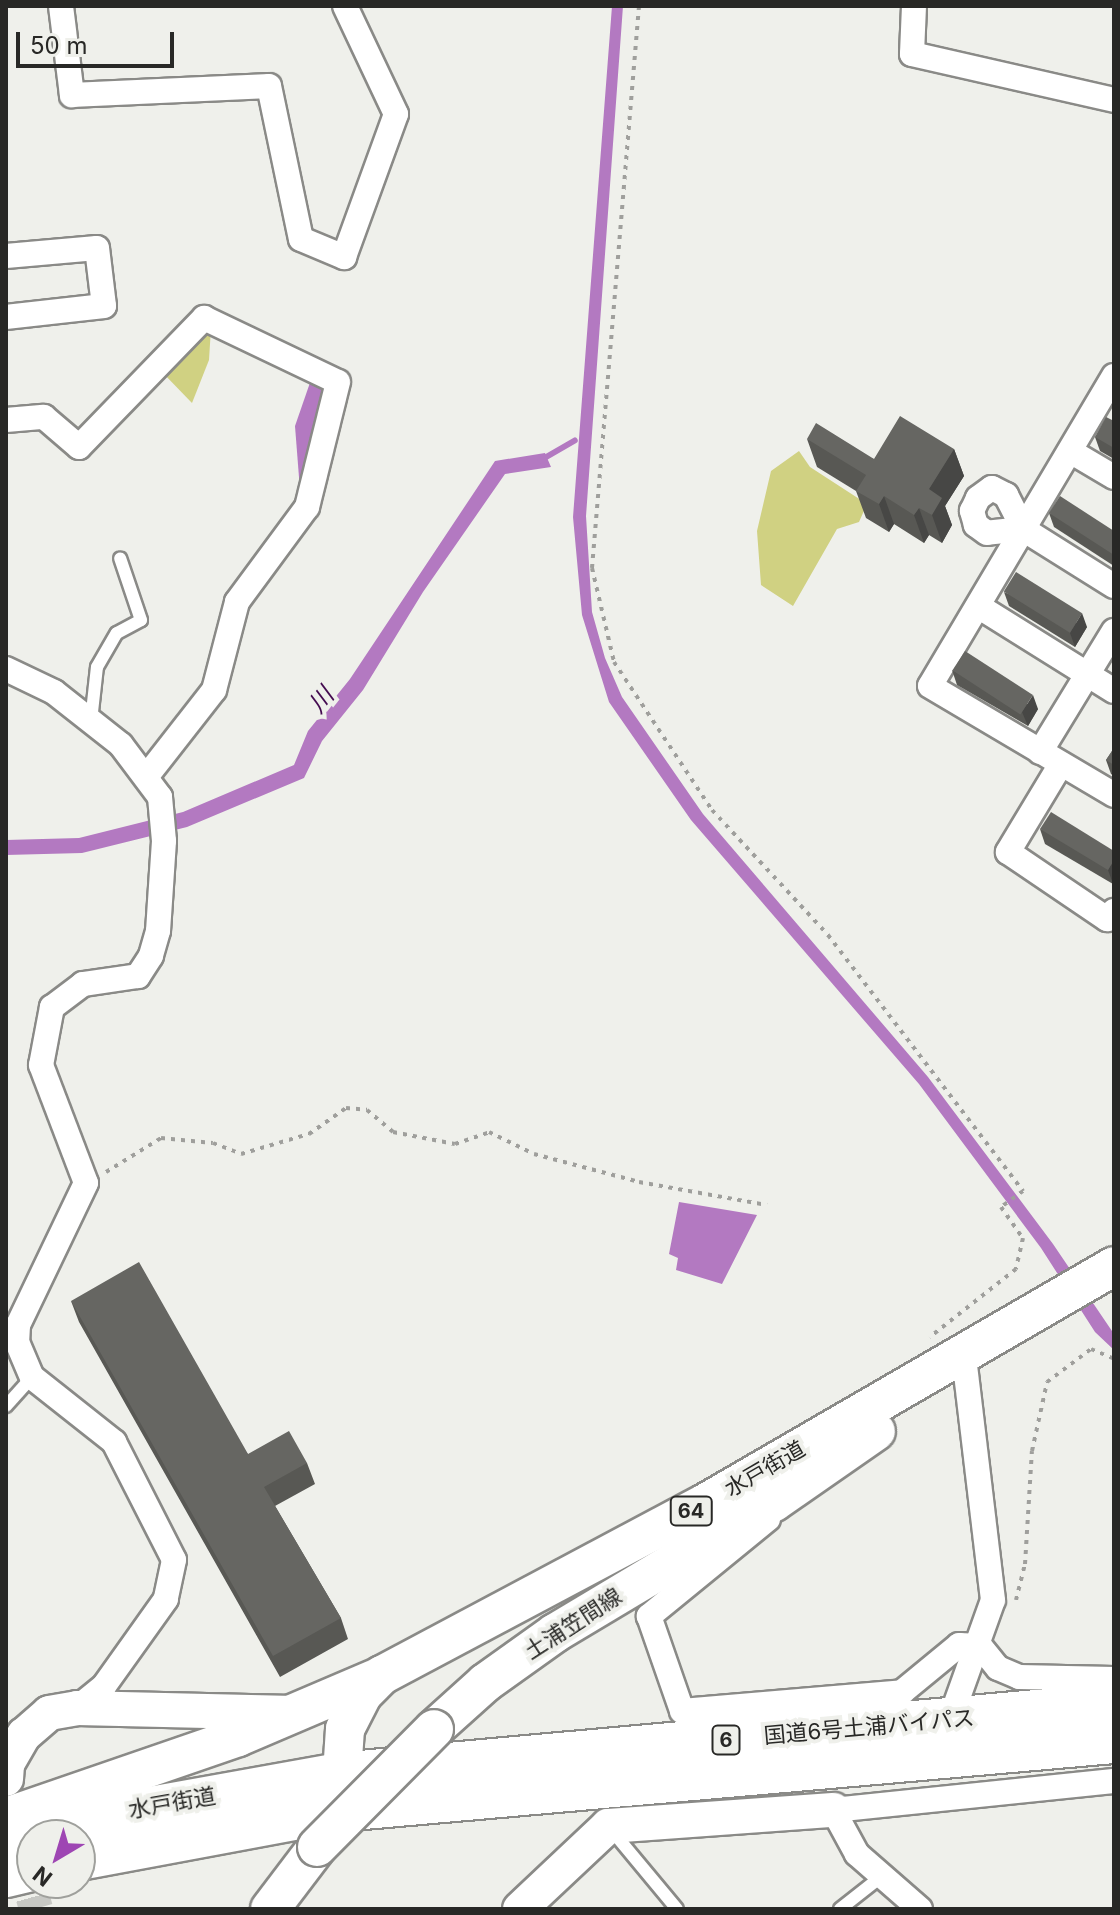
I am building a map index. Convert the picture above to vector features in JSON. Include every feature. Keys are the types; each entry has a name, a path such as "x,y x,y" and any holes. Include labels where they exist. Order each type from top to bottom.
{"highway":[{"name":"国道6号土浦バイパス","path":"339,1792 950,1720 1114,1705"},
{"name":"国道6号土浦バイパス","path":"339,1792 1114,1741"},
{"name":"水戸街道","path":"6,1835 339,1792"},
{"name":"水戸街道","path":"96,1854 339,1792"}],"main road":[{"name":"水戸街道","path":"339,1792 352,1711 382,1675 702,1505 964,1357 1114,1266"},
{"name":"土浦笠間線","path":"270,1909 317,1847 434,1729 485,1683 555,1633 774,1502 888,1422 911,1385"},
{"path":"6,1817 297,1713 382,1675"}],"street":[{"path":"61,6 72,95 269,86 301,239 344,257 396,114 345,6"},
{"path":"914,6 912,54 1114,100"},
{"path":"6,256 97,248 104,306 6,317"},
{"path":"6,420 44,417 79,447 204,318 338,382 307,507 237,602 214,690 146,777"},
{"path":"1114,376 930,686 1114,795"},
{"path":"1070,451 1114,477"},
{"path":"1023,529 1114,586"},
{"path":"978,606 1114,691"},
{"path":"1114,631 1087,675 1008,852 1107,919 1114,911"},
{"path":"6,669 54,692 121,745 160,797 164,841 158,931 151,956 138,976 83,984 52,1007 45,1029 41,1065 47,1090 86,1183 18,1325 17,1342 32,1377 114,1442 174,1560 166,1599 104,1686 77,1708"},
{"path":"950,1720 980,1646 993,1600 964,1357"},
{"path":"774,1502 765,1525 649,1616 682,1711 902,1692 959,1645 980,1646 998,1668 1019,1677 1114,1679"},
{"path":"6,1779 7,1764 24,1735 49,1713 77,1708 297,1713"},
{"path":"520,1909 608,1826 833,1810 1114,1781"},
{"path":"833,1810 857,1854 920,1909"}],"lane":[{"path":"91,721 97,667 117,633 141,620 120,558"},
{"path":"6,1406 32,1377"},
{"path":"608,1826 677,1909"},
{"path":"840,1909 882,1876"}],"path":[{"path":"639,6 592,568 614,662 712,810 828,935 1023,1191 1001,1207 1023,1238 1016,1269 916,1347"},
{"path":"86,1183 161,1138 213,1143 241,1154 309,1134 346,1108 367,1110 393,1132 455,1144 489,1132 534,1154 639,1182 767,1205"},
{"path":"1015,1605 1025,1564 1032,1451 1047,1382 1091,1349 1114,1359"}],"green space":[{"path":"211,328 209,360 192,403 160,370"},
{"path":"799,451 810,467 867,504 859,522 837,529 793,606 761,585 757,531 771,471"}],"shaded area":[{"path":"612,6 623,6 586,516 592,612 605,658 622,697 703,814 928,1077 1053,1244 1114,1334 1114,1350 1095,1332 1041,1248 919,1084 691,820 609,702 582,615 573,517"},
{"path":"313,374 332,384 301,503 295,426"},
{"name":"川","path":"545,453 551,467 505,474 423,592 363,690 322,741 304,778 187,827 82,853 6,855 6,840 79,838 183,812 294,765 308,731 350,679 495,461"},
{"path":"679,1202 757,1215 722,1284 676,1270 678,1258 669,1254"}],"building":[{"path":"900,416 954,449 929,489 942,498 932,515 919,508 914,515 884,496 879,504 856,491 866,475 807,439 816,423 874,459"},
{"path":"1106,417 1114,421 1114,448 1095,437"},
{"path":"1060,496 1114,531 1114,555 1049,513"},
{"path":"1016,572 1082,613 1070,633 1004,592"},
{"path":"965,651 1033,695 1020,714 952,670"},
{"path":"1114,748 1114,765 1106,760"},
{"path":"1051,812 1114,851 1114,860 1108,870 1040,829"},
{"path":"139,1262 248,1454 289,1431 307,1463 264,1487 341,1618 273,1656 71,1301"}],"waterway":[{"name":"川","path":"541,460 575,440"}],"tunnel":[{"path":"33,1899 36,1909"}]}
